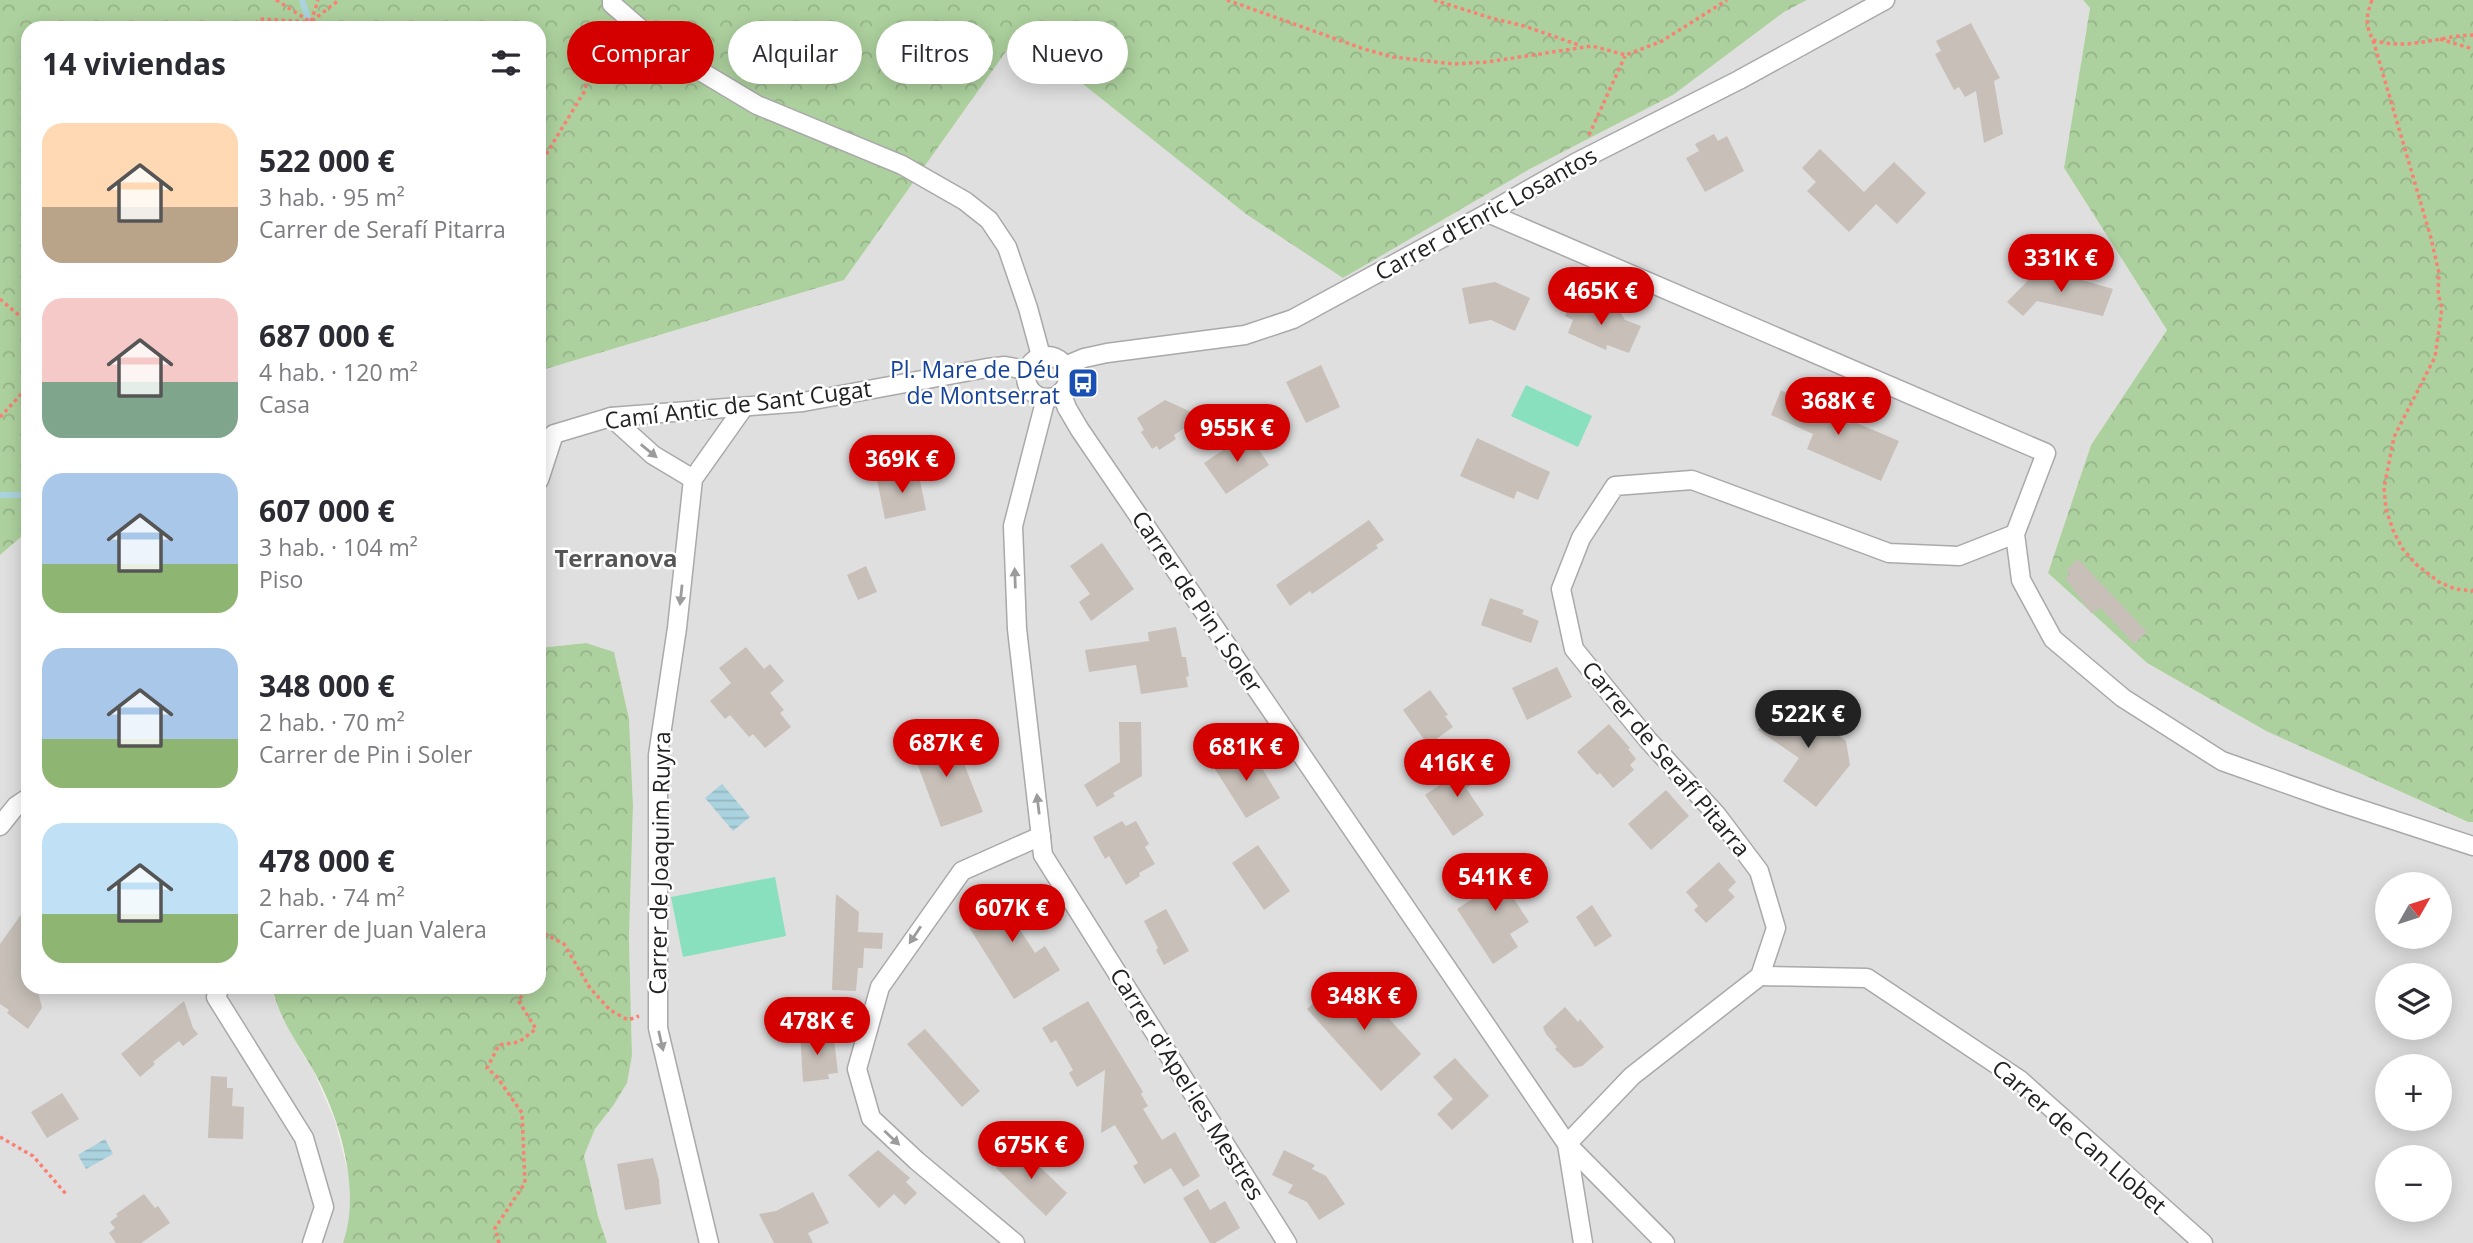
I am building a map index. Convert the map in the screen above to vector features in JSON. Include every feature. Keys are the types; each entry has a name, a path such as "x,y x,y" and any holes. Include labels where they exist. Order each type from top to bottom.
{"street":[{"name":"Carrer d'Enric Losantos","path":"1065,366 1107,353 1245,335 1293,319 1577,162 1738,80 1885,0"},
{"path":"612,2 665,50 757,105 902,165 965,201 989,220 1007,247 1028,307 1041,356"},
{"path":"1488,213 2046,453 2015,534 2021,580 2053,639 2123,698 2222,761 2473,846"},
{"path":"1041,356 1055,357 1065,366 1068,377 1053,395 1035,394 1028,386 1026,370 1041,356"},
{"name":"Camí Antic de Sant Cugat","path":"546,441 554,434 611,417 803,402 995,367 1026,370"},
{"name":"Carrer d'Apel·les Mestres","path":"1053,395 1013,526 1017,629 1043,855 1287,1243"},
{"name":"Carrer de Pin i Soler","path":"1053,395 1067,408 1567,1144 1665,1243"},
{"name":"Carrer de Joaquim Ruyra","path":"709,1243 658,1028 658,755 677,628 693,478 744,407"},
{"path":"611,417 653,455 693,478"},
{"path":"546,459 554,434"},
{"name":"Carrer de Serafí Pitarra","path":"1760,976 1776,928 1759,871 1716,814 1648,740 1574,649 1561,589 1581,538 1615,486 1692,480 1889,553 1959,556 2015,534"},
{"path":"0,826 21,803"},
{"path":"1015,1243 917,1161 871,1118 857,1069 880,987 962,871 1041,836"},
{"path":"1583,1243 1567,1144 1632,1076 1760,976"},
{"name":"Carrer de Can Llobet","path":"1760,976 1867,978 2020,1080 2203,1243"},
{"path":"217,994 216,997 304,1138 324,1207 312,1243"}],"path":[{"path":"276,0 309,21"},
{"path":"311,21 318,0"},
{"path":"312,21 339,0"},
{"path":"1227,0 1364,49 1423,62 1487,62 1581,46"},
{"path":"1434,0 1581,46 1604,48 1626,55 1662,41 1727,0"},
{"path":"1452,0 1455,6"},
{"path":"1455,6 1457,0"},
{"path":"2372,0 2366,17 2367,30 2373,40 2431,238 2439,273 2438,294 2442,308 2435,357 2394,436 2384,488 2386,509 2402,548 2417,565 2439,582 2455,589 2473,590"},
{"path":"546,154 584,92 612,2"},
{"path":"258,21 294,21"},
{"path":"2373,40 2397,46 2449,36 2473,35"},
{"path":"2438,39 2473,49"},
{"path":"1577,162 1626,55"},
{"path":"0,299 21,317"},
{"path":"0,417 21,394"},
{"path":"546,935 564,944 590,988 610,1010 628,1020 657,1005"},
{"path":"499,1243 495,1228 526,1183 522,1113 497,1077 487,1068 499,1045 519,1042 536,1029 517,1000 523,994"},
{"path":"0,1136 33,1156 66,1194"}],"shaded area":[{"path":"1807,0 2083,0 2090,8 2064,168 2167,330 2091,445 2048,573 2147,663 2266,731 2473,822 2473,1243 607,1243 584,1156 595,1129 613,1106 632,1055 629,940 633,805 629,719 586,643 546,647 546,369 844,280 982,84 993,84 993,69 1007,49 1007,84 1084,84 1246,214 1528,170 1673,95 1784,12"},
{"path":"21,537 21,994 273,994 299,1048 313,1070 335,1121 349,1176 352,1203 348,1231 343,1243 0,1243 0,555"}],"green space":[{"path":"0,0 1807,0 1784,12 1673,95 1528,170 1343,278 1246,214 1083,84 1128,84 1128,21 1007,21 1007,50 993,70 993,21 876,21 876,84 983,84 844,280 546,369 546,21 21,21 21,537 0,555"},
{"path":"2083,0 2473,0 2473,822 2266,731 2147,663 2048,573 2091,445 2167,330 2064,168 2090,8"},
{"path":"1526,385 1592,416 1578,447 1511,416"},
{"path":"586,643 614,652 629,719 633,805 629,940 632,1055 627,1083 595,1129 584,1156 607,1243 343,1243 350,1200 349,1177 339,1130 322,1087 294,1039 274,994 546,994 546,647"},
{"path":"775,877 786,936 683,957 671,897"}],"water":[{"path":"722,784 750,817 733,831 705,798"},
{"path":"105,1139 113,1154 86,1169 78,1155"}],"building":[{"path":"1971,23 2000,78 1994,81 2003,134 1984,143 1976,91 1965,97 1959,87 1954,90 1935,54 1941,51 1936,41"},
{"path":"1714,134 1718,141 1727,136 1744,171 1705,192 1686,158 1699,151 1695,144"},
{"path":"1820,149 1864,192 1894,162 1926,193 1897,224 1876,204 1849,232 1807,191 1816,182 1802,168"},
{"path":"2039,269 2063,278 2082,280 2113,289 2103,316 2037,301 2023,316 2007,302"},
{"path":"1495,282 1530,298 1515,331 1491,320 1469,324 1462,288"},
{"path":"1573,298 1609,313 1620,312 1625,320 1641,326 1629,353 1607,345 1606,350 1568,333 1573,320 1565,316"},
{"path":"1321,365 1340,407 1306,423 1286,382"},
{"path":"1781,390 1850,424 1852,421 1899,441 1881,481 1807,449 1813,434 1771,415"},
{"path":"1165,400 1189,411 1195,421 1174,435 1176,439 1159,450 1157,446 1152,449 1141,432 1144,430 1137,418"},
{"path":"1248,433 1269,465 1226,494 1204,463"},
{"path":"1477,438 1550,472 1538,500 1517,491 1514,499 1460,476"},
{"path":"918,471 926,510 885,519 877,480"},
{"path":"1369,520 1384,540 1376,545 1378,548 1290,606 1276,585"},
{"path":"1102,543 1134,589 1091,621 1079,602 1090,594 1070,566"},
{"path":"2078,559 2147,632 2134,644 2101,608 2091,613 2065,578 2070,574 2066,570"},
{"path":"866,566 877,592 858,600 847,575"},
{"path":"1490,598 1524,610 1522,614 1539,621 1531,643 1481,625"},
{"path":"1176,627 1182,657 1186,657 1188,687 1141,694 1136,665 1089,672 1085,650 1149,641 1148,632"},
{"path":"746,647 764,669 770,664 784,681 770,693 784,710 780,713 791,727 765,748 753,734 749,737 730,715 725,719 710,701 731,683 719,668"},
{"path":"1557,667 1572,697 1527,720 1512,688"},
{"path":"1430,690 1453,727 1428,745 1403,710"},
{"path":"1786,695 1846,741 1850,765 1816,807 1783,781 1799,758 1758,730"},
{"path":"1119,722 1141,722 1142,776 1113,793 1115,796 1097,807 1084,785 1120,762"},
{"path":"1609,724 1636,759 1630,765 1634,770 1613,788 1600,773 1597,775 1577,752"},
{"path":"951,731 983,812 941,827 917,763 913,765 906,747"},
{"path":"1243,748 1254,766 1259,763 1280,798 1246,818 1213,766"},
{"path":"1467,758 1481,778 1466,788 1484,815 1453,836 1425,795 1456,774 1452,768"},
{"path":"1666,790 1689,816 1651,850 1628,824"},
{"path":"1122,821 1126,826 1136,821 1149,844 1145,847 1155,864 1126,885 1109,856 1105,859 1093,837"},
{"path":"1258,845 1290,891 1264,910 1232,863"},
{"path":"1500,862 1522,894 1514,899 1529,922 1510,934 1518,947 1493,964 1457,909 1481,893 1472,879"},
{"path":"1719,862 1736,882 1728,890 1735,897 1706,923 1694,910 1698,906 1686,892"},
{"path":"1024,889 1038,911 1017,925 1035,953 1045,946 1060,970 1014,999 967,924 983,915 980,911 1003,896 1006,900"},
{"path":"836,894 859,912 858,932 883,933 882,949 864,948 863,968 858,968 856,991 832,990"},
{"path":"1592,905 1612,936 1595,947 1576,917"},
{"path":"1166,909 1189,951 1164,965 1144,921"},
{"path":"21,915 21,994 39,994 42,1008 28,1029 0,1004 0,944"},
{"path":"1348,973 1421,1054 1381,1091 1307,1009"},
{"path":"184,1001 193,1028 198,1034 183,1046 179,1041 153,1062 155,1064 140,1077 121,1054"},
{"path":"1088,1001 1143,1092 1141,1094 1148,1106 1143,1109 1162,1140 1175,1132 1200,1176 1183,1187 1171,1168 1144,1184 1133,1166 1138,1163 1115,1125 1101,1133 1105,1070 1077,1087 1069,1073 1073,1070 1056,1040 1051,1043 1042,1028"},
{"path":"1565,1007 1578,1022 1580,1019 1604,1047 1582,1066 1574,1068 1555,1049 1557,1047 1543,1027"},
{"path":"925,1029 980,1091 962,1107 907,1044"},
{"path":"818,1030 819,1041 834,1039 838,1073 828,1074 829,1079 803,1082 800,1032"},
{"path":"1455,1058 1489,1096 1452,1130 1437,1114 1453,1099 1433,1077"},
{"path":"211,1076 227,1077 227,1088 233,1088 232,1106 244,1107 243,1139 208,1138"},
{"path":"62,1093 79,1119 47,1138 31,1112"},
{"path":"1017,1145 1067,1193 1046,1216 996,1168"},
{"path":"878,1150 910,1178 906,1182 917,1193 905,1205 894,1194 879,1208 848,1175"},
{"path":"1284,1150 1315,1165 1312,1169 1326,1176 1345,1204 1319,1220 1307,1202 1288,1193 1293,1185 1272,1175"},
{"path":"653,1158 659,1180 661,1204 625,1210 617,1164"},
{"path":"1198,1189 1210,1210 1225,1201 1240,1228 1215,1243 1210,1243 1183,1198"},
{"path":"813,1192 829,1223 808,1233 813,1243 774,1243 759,1214 776,1211"},
{"path":"144,1194 155,1208 158,1206 170,1223 141,1243 116,1243 109,1233 115,1228 110,1222 118,1216 116,1214"}],"waterway":[{"path":"302,0 309,21"},
{"path":"0,495 21,495"}],"place":[{"name":"Pl. Mare de Déu de Montserrat","path":"1083,383"}],"district":[{"name":"Terranova","path":"616,559"}]}
